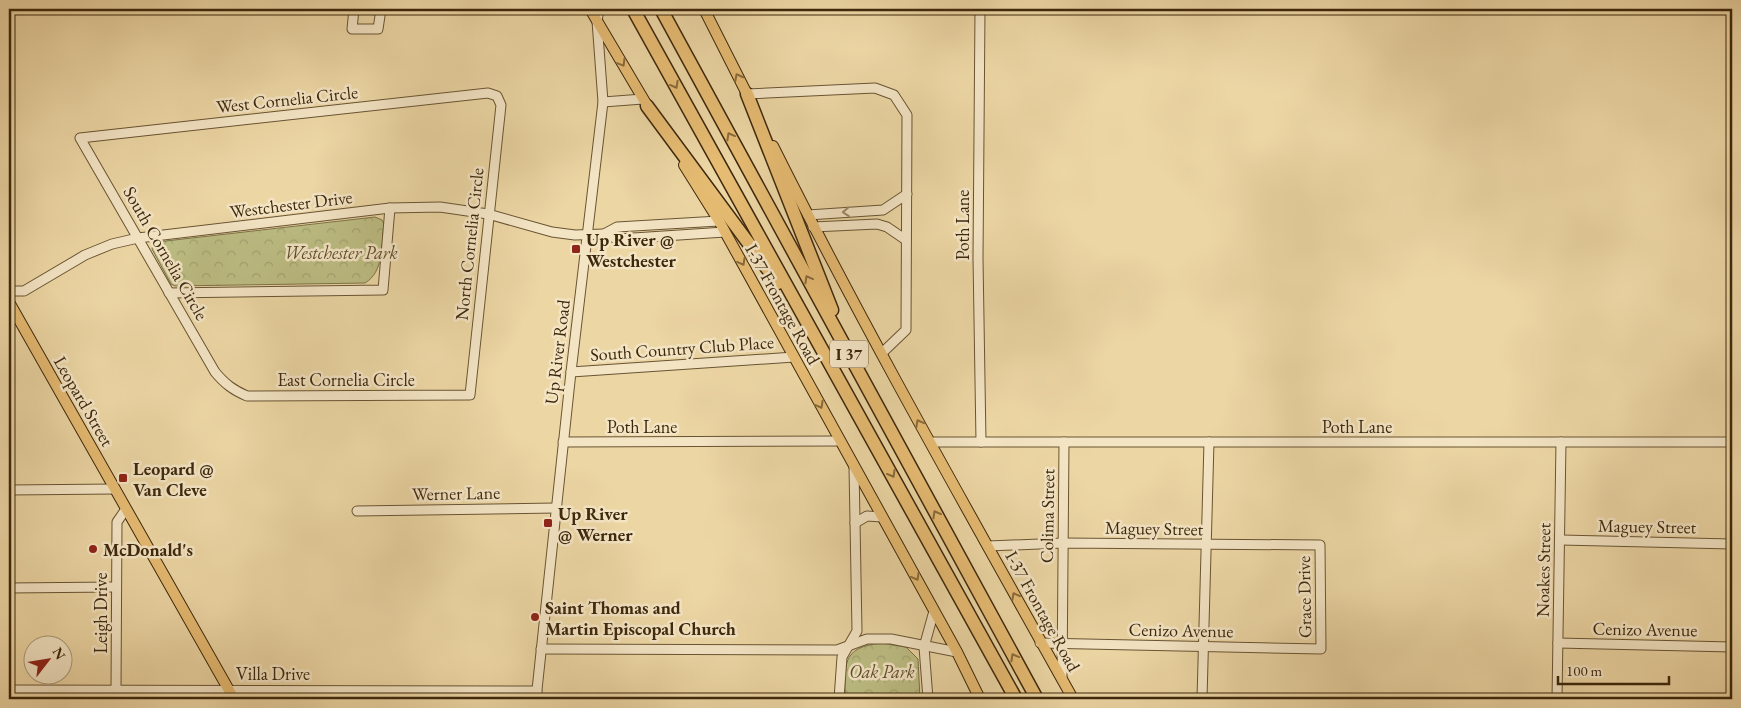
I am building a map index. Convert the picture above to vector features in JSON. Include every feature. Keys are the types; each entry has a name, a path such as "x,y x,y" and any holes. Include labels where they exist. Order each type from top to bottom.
{"highway":[{"name":"I 37","path":"661,9 1030,686 1039,699"},
{"name":"I 37","path":"634,10 1016,699"},
{"path":"747,94 829,300 840,337"},
{"path":"645,103 808,324"},
{"path":"969,612 978,643 1006,699"}],"main road":[{"name":"I-37 Frontage Road","path":"590,9 645,103 719,221 957,652 980,699"},
{"name":"I-37 Frontage Road","path":"704,9 813,227 1040,643 1073,699"},
{"name":"Leopard Street","path":"9,302 234,699"}],"street":[{"path":"354,9 352,29 378,29 381,9"},
{"name":"Up River Road","path":"536,695 563,442 603,102 597,21 599,9"},
{"name":"Poth Lane","path":"980,9 978,258 981,442"},
{"path":"747,94 875,88 894,95 907,115 906,330 882,353"},
{"name":"West Cornelia Circle","path":"80,138 488,93 497,96"},
{"name":"North Cornelia Circle","path":"470,395 501,105 497,96"},
{"path":"603,102 645,103"},
{"name":"South Cornelia Circle","path":"80,138 215,372 225,384"},
{"path":"808,215 888,208 907,194"},
{"name":"Westchester Drive","path":"9,291 24,291 85,255 112,244 138,238 390,208 440,207 488,214 552,232 588,235 604,234"},
{"path":"169,293 383,290 390,208"},
{"path":"866,211 867,223"},
{"path":"604,234 617,227 719,221"},
{"path":"813,227 867,223 887,227 906,240"},
{"path":"604,234 618,239 725,232"},
{"name":"South Country Club Place","path":"571,372 794,357"},
{"name":"East Cornelia Circle","path":"225,384 247,396 470,395"},
{"name":"Poth Lane","path":"563,442 840,441"},
{"name":"Poth Lane","path":"930,442 1732,442"},
{"name":"Colima Street","path":"1062,680 1064,442"},
{"path":"1202,699 1209,442"},
{"name":"Noakes Street","path":"1557,699 1561,540 1561,442"},
{"path":"839,699 839,667 842,657 857,631 854,467"},
{"path":"9,490 115,489"},
{"name":"Werner Lane","path":"357,511 556,508"},
{"name":"Leigh Drive","path":"108,699 113,689 117,522 126,509"},
{"path":"855,523 867,516 882,517"},
{"name":"Maguey Street","path":"1561,540 1732,544"},
{"name":"Maguey Street","path":"988,546 1063,543 1320,545"},
{"name":"Grace Drive","path":"1320,545 1321,649"},
{"path":"9,588 115,587"},
{"path":"928,699 924,647 934,611"},
{"path":"541,649 837,650 867,639 891,639 957,652"},
{"name":"Cenizo Avenue","path":"1040,643 1063,645 1321,649"},
{"name":"Cenizo Avenue","path":"1558,644 1732,647"},
{"name":"Villa Drive","path":"9,690 229,689 536,695"}],"green space":[{"name":"Westchester Park","path":"375,217 382,220 384,224 379,265 376,272 365,283 175,286 171,284 152,249 153,244 157,242"},
{"name":"Oak Park","path":"882,643 906,647 918,659 920,699 845,699 845,676 848,659 852,653 859,649"}],"place":[{"name":"Up River @ Westchester","path":"576,249"},
{"name":"Leopard @ Van Cleve","path":"123,478"},
{"name":"Up River @ Werner","path":"548,523"},
{"name":"McDonald's","path":"93,549"},
{"name":"Saint Thomas and Martin Episcopal Church","path":"535,617"}]}
